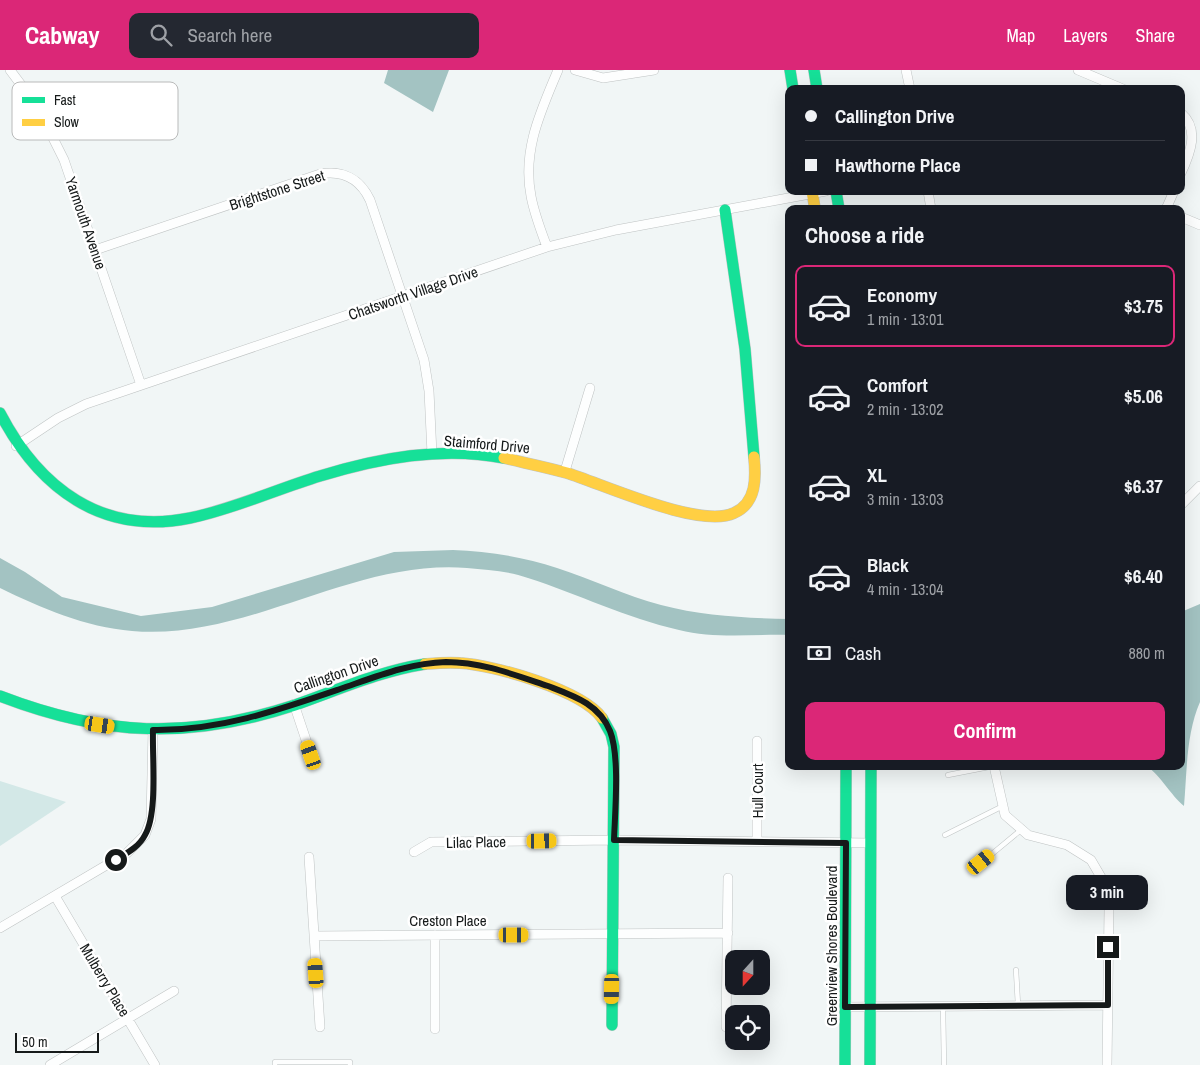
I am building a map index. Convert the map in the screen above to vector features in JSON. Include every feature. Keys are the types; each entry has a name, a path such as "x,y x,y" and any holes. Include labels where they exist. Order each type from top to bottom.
{"street":[{"name":"Yarmouth Avenue","path":"10,70 19,82"},
{"path":"547,247 531,196 529,158 537,122 558,70"},
{"path":"575,70 603,78 654,70"},
{"path":"790,70 792,85"},
{"path":"814,70 816,85"},
{"path":"906,70 909,85"},
{"path":"1078,70 1114,85"},
{"path":"1185,118 1190,122 1194,138 1185,162"},
{"name":"Yarmouth Avenue","path":"55,140 141,385"},
{"name":"Brightstone Street","path":"95,250 320,174 336,173 350,177 367,193 403,296 427,375 432,454"},
{"name":"Chatsworth Village Drive","path":"16,446 72,411 141,385 547,247 616,230 798,195"},
{"name":"Staimford Drive","path":"0,413 16,446 41,476 73,499 116,516 155,521 194,517 337,470 368,462 432,454 502,457 565,471 670,508 711,518 734,514 750,498 756,476 745,349 725,210"},
{"path":"1185,219 1200,225"},
{"path":"565,471 590,388"},
{"path":"1185,501 1200,486"},
{"name":"Callington Drive","path":"0,696 50,715 81,722 119,728 153,730 228,723 414,666 447,662 488,666 578,697 592,706 603,717 613,739 614,840"},
{"path":"294,704 311,755"},
{"path":"0,928 127,853 145,835 152,810 153,730"},
{"name":"Hull Court","path":"757,741 757,840"},
{"name":"Greenview Shores Boulevard","path":"845,1065 846,770"},
{"path":"870,1065 871,770"},
{"path":"995,770 1005,815 1028,835 1067,845 1091,860 1105,884 1109,909 1107,1065"},
{"path":"612,1025 614,840"},
{"name":"Lilac Place","path":"414,852 431,842 757,840 871,843"},
{"path":"309,857 320,1027"},
{"path":"726,1005 728,878"},
{"name":"Mulberry Place","path":"55,896 155,1065"},
{"name":"Creston Place","path":"314,936 728,934"},
{"path":"435,935 435,1029"},
{"path":"50,1065 174,991"},
{"path":"845,1007 1108,1005"}],"lane":[{"path":"948,775 974,770"},
{"path":"945,835 1003,806"},
{"path":"981,862 1022,829"},
{"path":"1016,970 1018,1005"},
{"path":"943,1006 944,1065"},
{"path":"275,1065 275,1062 350,1062 350,1065"}],"shaded area":[{"path":"0,781 66,802 0,846"}],"water":[{"path":"388,70 449,70 433,112 384,83"},
{"path":"453,550 493,553 519,558 570,572 635,597 677,609 724,616 785,619 785,635 692,633 640,619 521,576 498,571 467,568 424,569 382,575 258,613 217,624 175,631 132,631 80,621 31,603 0,588 0,558 62,597 141,616 212,607 394,552"},
{"path":"1200,604 1200,702 1195,714 1190,740 1184,806 1152,770 1185,770 1185,610"}],"traffic: fast":[{"path":"790,70 792,85"},
{"path":"814,70 816,85"},
{"path":"837,195 838,205"},
{"path":"725,210 745,349 754,457"},
{"path":"0,413 16,440 34,464 54,484 77,500 101,512 129,520 158,522 190,518 223,509 320,476 388,459 457,453 504,458"},
{"path":"0,696 38,709 111,726 147,729 182,728 219,724 256,716 295,705 375,676 425,664"},
{"path":"602,718 611,734 614,747 612,1025"},
{"path":"845,1065 846,770"},
{"path":"870,1065 871,770"}],"traffic: slow":[{"path":"813,195 814,205"},
{"path":"504,458 567,473 676,511 719,516 734,513 742,509 747,503 755,481 754,457"},
{"path":"425,664 460,663 494,668 515,674 576,698 592,708 602,718"}],"route":[{"path":"116,860 134,848 149,827 152,810 153,730 197,728 228,723 259,716 390,672 430,663 463,663 488,666 578,697 598,711 610,731 615,755 614,840 757,840 846,843 845,1007 1108,1005 1108,947"}]}
